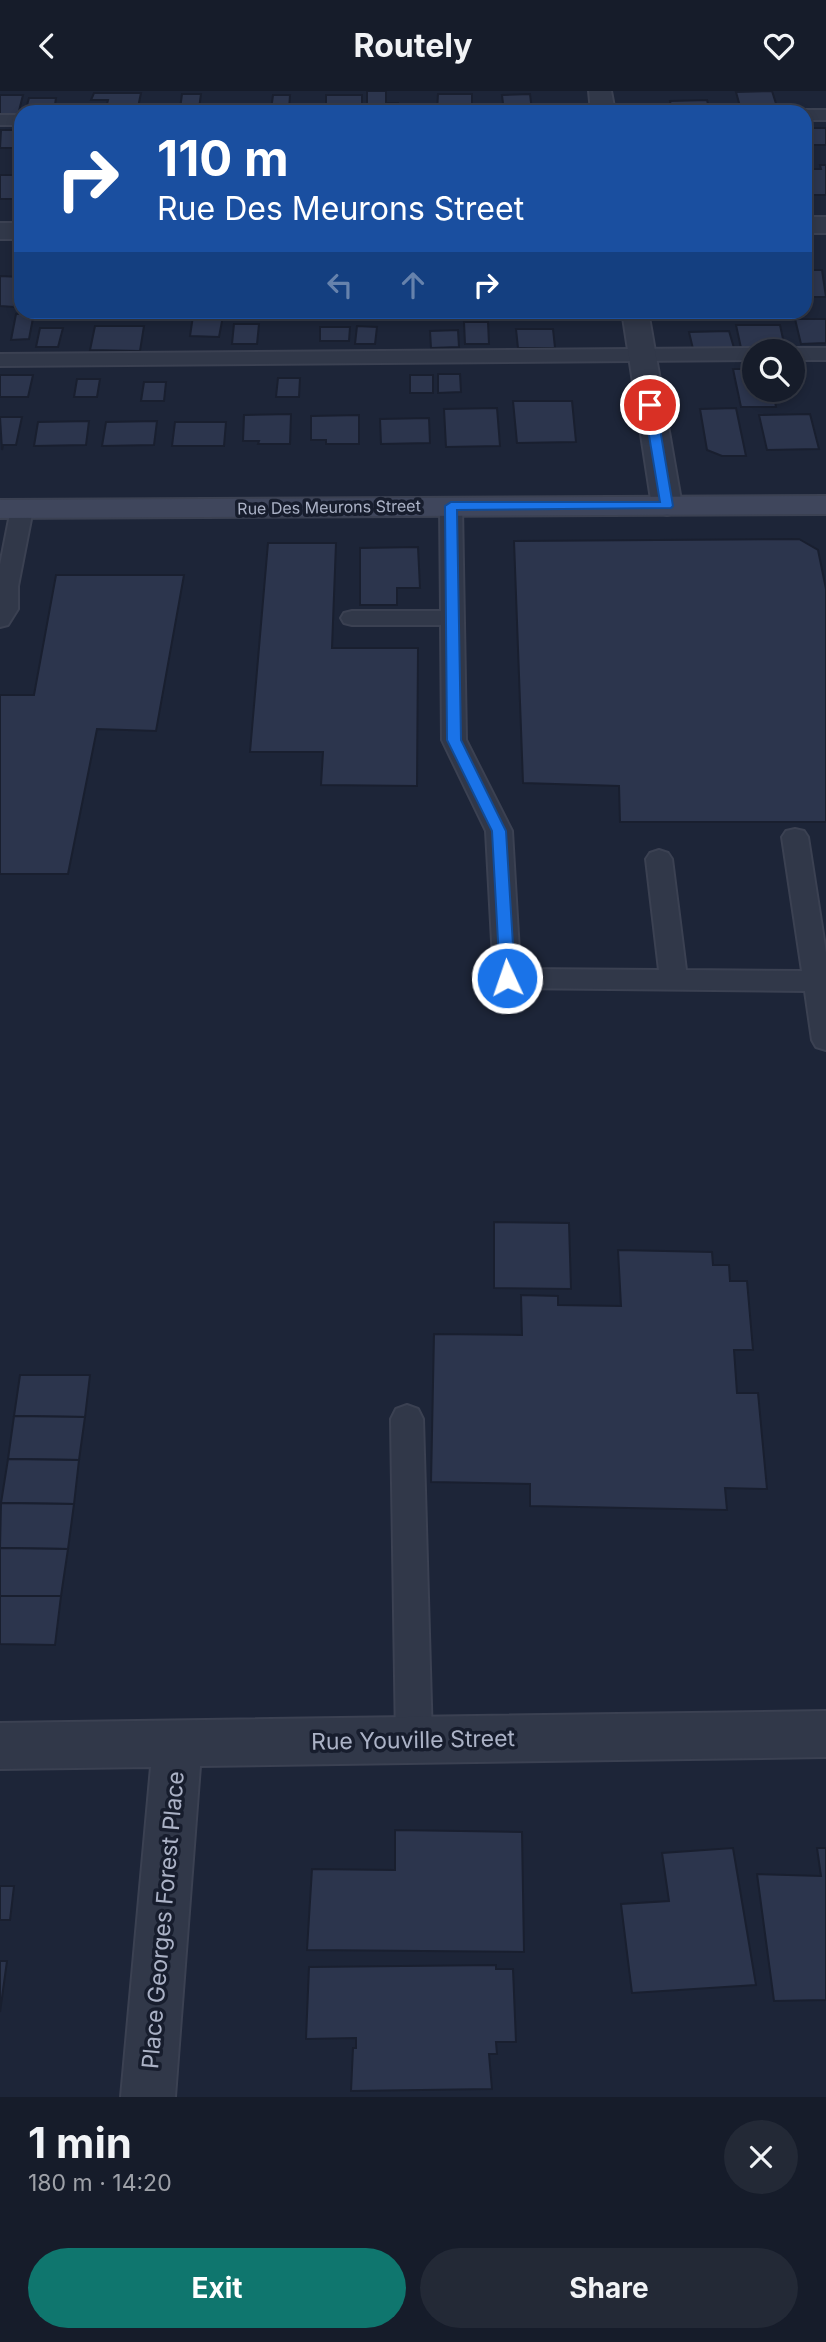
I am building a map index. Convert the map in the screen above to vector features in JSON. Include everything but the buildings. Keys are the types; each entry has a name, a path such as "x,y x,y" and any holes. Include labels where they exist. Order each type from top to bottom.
{"street":[{"path":"636,319 667,506"},
{"name":"Rue Des Meurons Street","path":"11,509 826,505"},
{"name":"Rue Youville Street","path":"0,1746 826,1734"},
{"name":"Place Georges Forest Place","path":"148,2097 177,1744"}],"lane":[{"path":"0,360 742,354"},
{"path":"805,354 826,354"},
{"path":"451,506 454,740 499,831 507,978 817,981"},
{"path":"0,620 6,612 4,586 11,509"},
{"path":"352,618 452,618"},
{"path":"795,837 826,1040"},
{"path":"659,859 674,981"},
{"path":"407,1419 414,1740"}],"route":[{"path":"507,978 499,831 454,740 451,506 667,506 650,405"}]}
